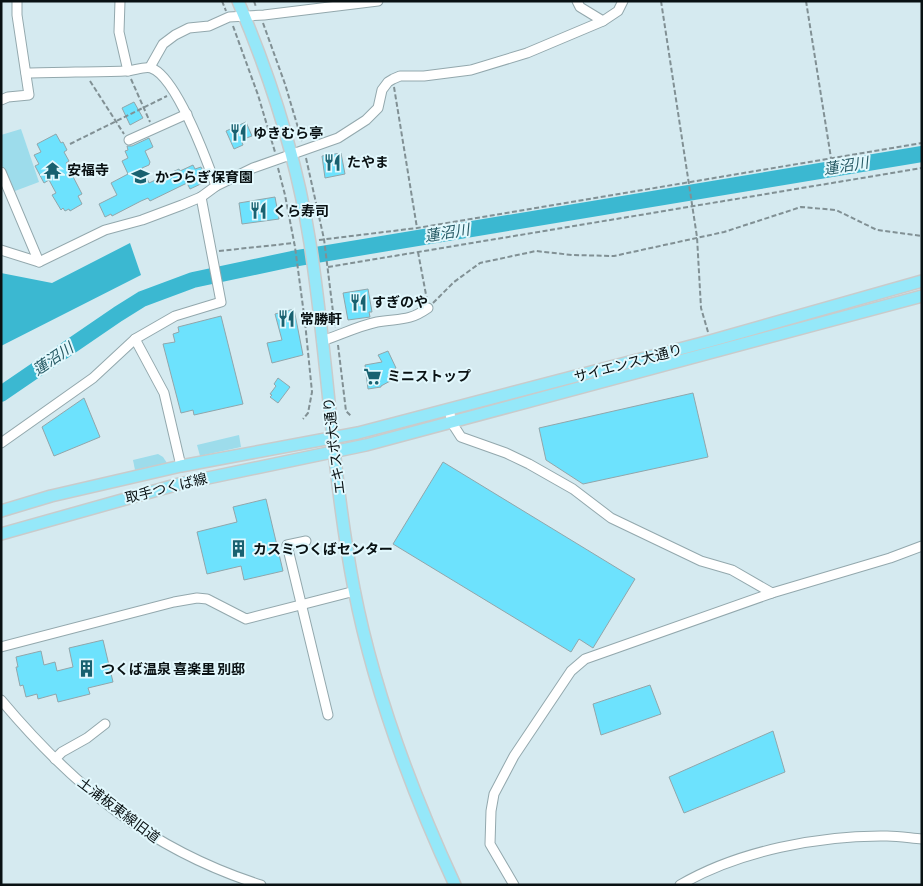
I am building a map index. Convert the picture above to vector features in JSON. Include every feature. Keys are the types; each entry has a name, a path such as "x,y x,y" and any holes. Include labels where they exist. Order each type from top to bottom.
{"main road":[{"name":"エキスポ大通り","path":"238,1 264,66 291,155 310,244 332,439 355,591 389,722 413,788 455,885"},
{"name":"サイエンス大通り","path":"332,439 710,340 922,281"},
{"name":"サイエンス大通り","path":"334,453 922,296"},
{"name":"取手つくば線","path":"1,511 51,496 182,466 332,439"},
{"name":"取手つくば線","path":"1,534 179,484 283,461 334,453"}],"street":[{"path":"1,100 8,97 29,95 17,14 17,1"},
{"path":"120,1 119,32 128,71"},
{"path":"150,67 163,44 174,35 189,28 209,26 230,17 378,1"},
{"path":"576,1 580,6 603,21"},
{"path":"1,250 39,262 105,230 142,220 182,205 201,197 216,186 253,168 338,138 366,120 378,108 382,90 393,79 400,76 424,76 471,70 526,53 603,21 618,11 622,1"},
{"path":"26,73 128,71 150,67 158,72 187,114 216,186"},
{"path":"129,140 187,114"},
{"path":"1,172 39,262"},
{"path":"1,443 93,378 135,340 174,316 221,302 201,197"},
{"path":"322,341 376,322 417,316 428,308"},
{"path":"135,340 164,393 182,466"},
{"path":"449,409 452,422 461,437 506,452 573,490 611,518 701,561 732,570 772,593"},
{"path":"306,541 287,546 328,715"},
{"path":"514,885 490,844 491,810 494,794 514,756 571,671 584,659 772,593 890,558 922,546"},
{"path":"1,647 174,602 197,598 207,599 246,619 355,591"},
{"name":"土浦板東線旧道","path":"1,700 55,759 96,795 150,835 198,861 260,885"},
{"path":"55,759 62,752 87,738 105,724"},
{"path":"680,885 716,867 754,854 815,841 887,836 922,839"}],"path":[{"path":"222,1 230,17 258,95 274,148 273,155 285,195 295,246 312,392 308,413 303,419"},
{"path":"254,1 285,84 304,150 328,266 922,168"},
{"path":"661,1 697,237 702,308 710,340"},
{"path":"806,1 831,158"},
{"path":"128,71 153,129"},
{"path":"85,72 129,140"},
{"path":"393,79 417,228"},
{"path":"70,144 174,93"},
{"path":"310,244 324,240 417,228 689,183 922,142"},
{"path":"428,308 454,282 480,263 536,251 572,255 614,256 724,232 801,207 836,210 877,230 922,236"},
{"path":"217,252 294,243"},
{"path":"418,252 428,308"}],"shaded area":[{"path":"21,129 39,182 15,191 1,164 1,135"},
{"path":"130,243 141,275 1,346 1,273 52,283"},
{"path":"239,435 241,447 200,456 197,445"},
{"path":"158,454 167,463 135,470 133,460"}],"building":[{"path":"134,102 143,118 130,125 122,108"},
{"name":"ゆきむら亭","path":"246,122 252,136 241,140 243,145 234,149 226,131"},
{"name":"安福寺","path":"56,134 67,150 64,152 69,161 66,163 82,194 78,196 82,204 70,211 69,209 65,211 63,208 61,210 52,195 56,193 49,180 44,183 35,166 39,164 34,155 41,152 37,144"},
{"path":"149,138 153,147 145,151 150,162 149,165 142,168 149,183 179,169 180,171 193,165 195,169 201,167 205,175 202,176 205,182 190,189 187,183 150,201 148,198 112,216 111,214 105,217 99,204 117,195 111,183 128,174 122,161 128,158 125,151 128,150 127,146 132,146"},
{"name":"たやま","path":"341,153 345,174 325,178 322,156"},
{"name":"くら寿司","path":"275,197 279,219 242,224 239,203"},
{"name":"すぎのや","path":"368,289 372,312 369,312 370,317 348,320 343,293"},
{"path":"294,309 303,355 272,363 267,343 282,340 275,314"},
{"path":"221,316 243,404 194,415 193,410 181,413 163,344 175,342 173,334 179,332 178,327"},
{"path":"388,351 396,368 394,369 396,373 390,376 392,380 381,387 368,389 365,365 382,362 378,355"},
{"path":"278,378 290,387 278,403 270,397 272,395 270,394 276,386 274,384"},
{"path":"693,393 708,457 583,484 546,460 539,428"},
{"path":"84,398 100,437 54,456 42,427"},
{"path":"443,462 635,579 593,648 579,639 571,652 393,544"},
{"name":"カスミつくばセンター","path":"266,499 283,571 244,580 241,566 207,574 197,532 237,522 233,507"},
{"name":"つくば温泉 喜楽里 別邸","path":"103,640 113,682 88,688 90,694 58,702 56,694 38,699 37,694 26,697 23,685 20,686 16,657 41,651 44,665 55,662 57,671 73,667 69,648"},
{"path":"650,685 661,714 601,735 593,704"},
{"path":"773,731 785,772 684,813 669,777"}],"waterway":[{"name":"蓮沼川","path":"1,394 142,299 193,280 292,259 922,154"}],"place":[{"name":"ゆきむら亭","path":"239,133"},
{"name":"たやま","path":"333,162"},
{"name":"安福寺","path":"53,170"},
{"name":"かつらぎ保育園","path":"141,177"},
{"name":"くら寿司","path":"259,211"},
{"name":"すぎのや","path":"358,302"},
{"name":"常勝軒","path":"286,319"},
{"name":"ミニストップ","path":"373,376"},
{"name":"カスミつくばセンター","path":"239,549"},
{"name":"つくば温泉 喜楽里 別邸","path":"87,669"}]}
